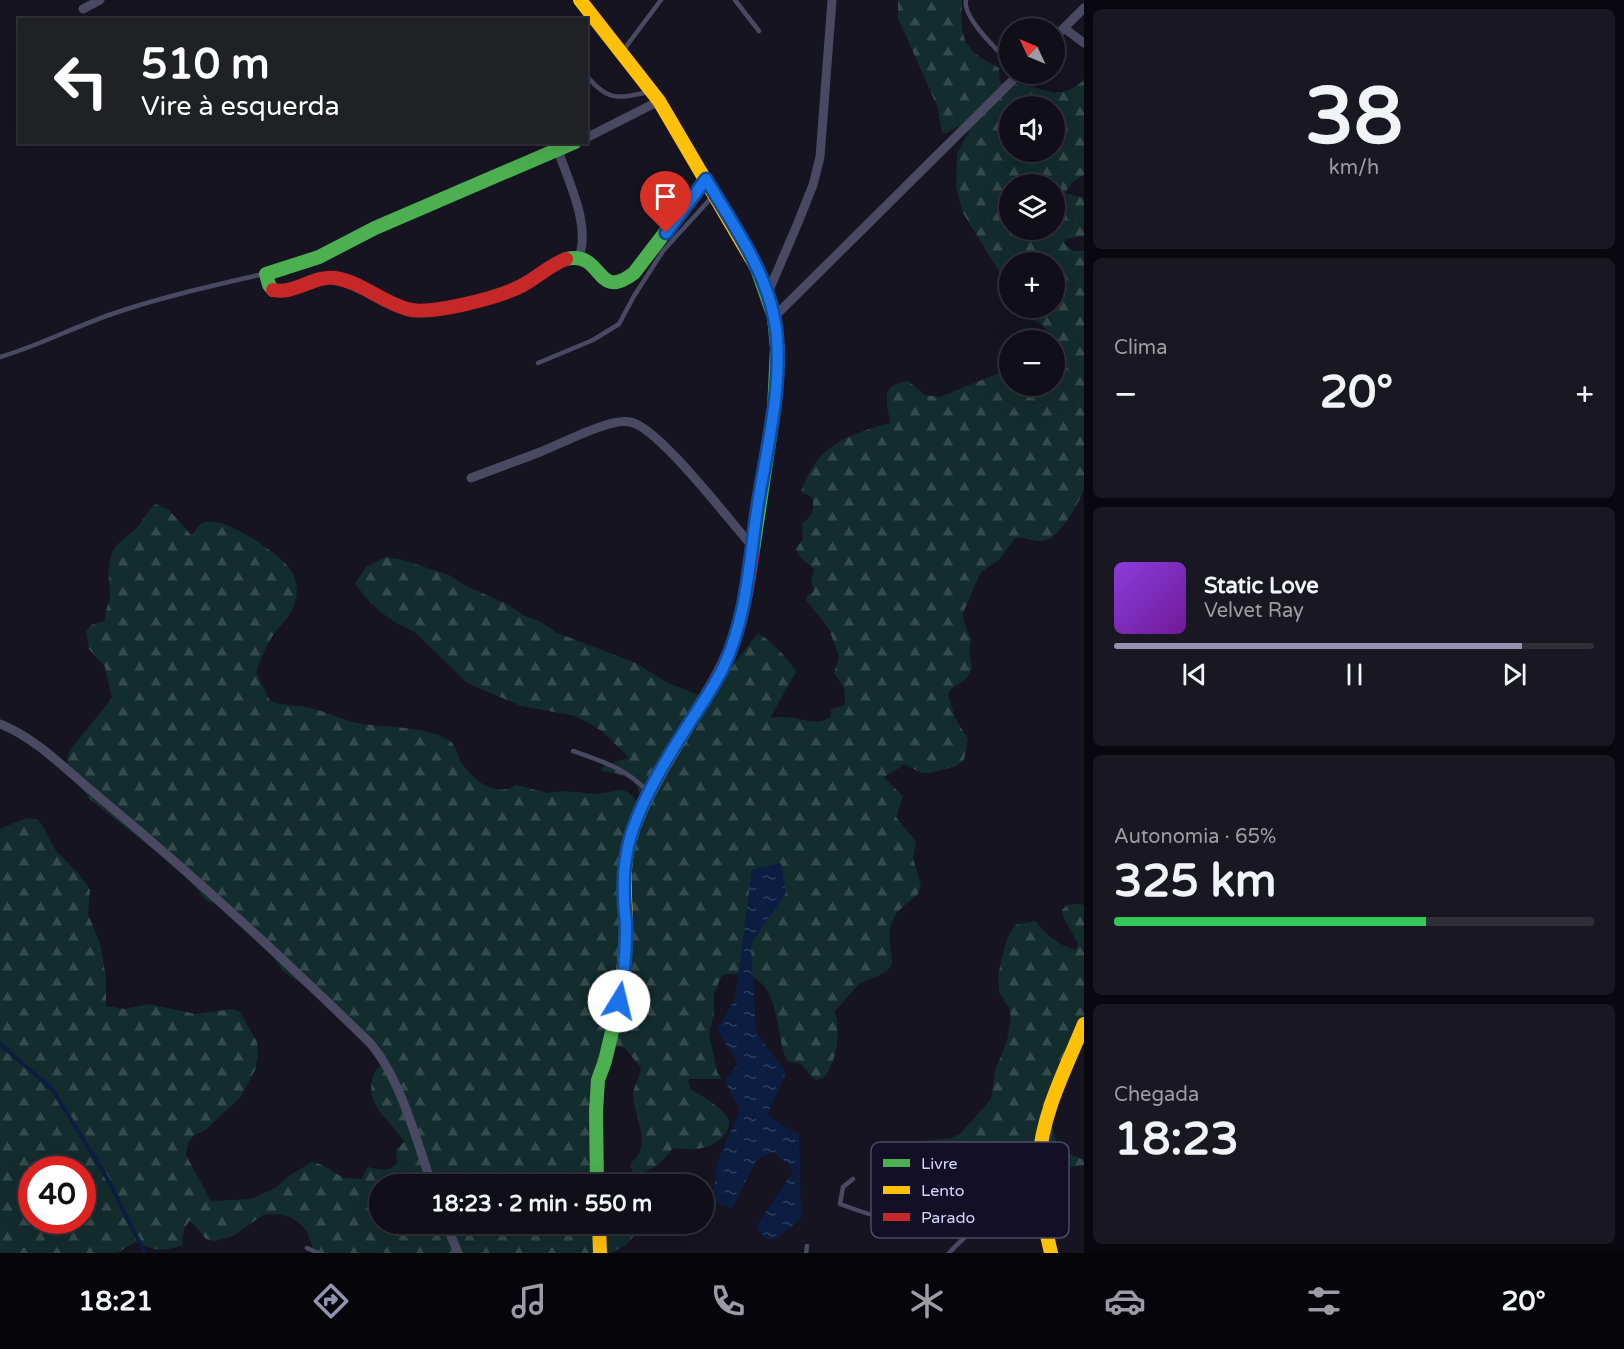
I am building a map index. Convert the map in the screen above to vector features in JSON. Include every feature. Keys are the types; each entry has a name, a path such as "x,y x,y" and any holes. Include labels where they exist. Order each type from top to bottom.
{"street":[{"path":"83,9 100,0"},
{"path":"580,0 655,96 757,269 774,317 777,348 774,409 757,512 749,581 734,640 710,691 684,732 650,794 632,833 626,856 624,897 626,927 622,987 598,1080 597,1174"},
{"path":"768,295 805,205 820,157 832,0"},
{"path":"1065,27 1084,8"},
{"path":"1065,29 1084,43"},
{"path":"774,317 1009,84"},
{"path":"588,137 655,96"},
{"path":"571,144 386,224 319,256 266,274 270,286 275,291 282,291 313,279 337,278 368,289 410,310 419,311 512,291 563,260 579,257 586,260 612,284 618,284 626,281 674,223 706,179"},
{"path":"558,150 581,219 583,242 579,257"},
{"path":"471,478 593,430 628,421 646,429 675,458 753,547"},
{"path":"0,724 38,746 185,869 279,955 369,1043 391,1073 428,1174"},
{"path":"1042,1142 1045,1126 1084,1024"},
{"path":"450,1234 458,1253"},
{"path":"599,1234 600,1253"},
{"path":"1048,1238 1051,1253"}],"lane":[{"path":"621,54 661,0"},
{"path":"735,0 759,31"},
{"path":"966,0 964,5 973,22 999,51"},
{"path":"588,77 608,95 655,96"},
{"path":"538,363 593,340 619,324 663,251 714,194"},
{"path":"0,357 27,349 108,315 144,303 266,274"},
{"path":"573,751 623,771 636,779 650,794"},
{"path":"853,1179 843,1187 840,1204 871,1216"},
{"path":"949,1253 964,1238"},
{"path":"806,1253 807,1246"},
{"path":"307,1248 318,1253"}],"green space":[{"path":"898,0 962,0 962,25 966,42 977,55 999,68 999,84 1024,85 1061,92 1084,80 1084,175 1071,184 1066,193 1084,198 1084,236 1066,239 1064,243 1073,251 1084,251 1084,490 1062,528 1056,534 1043,541 1015,538 1000,559 981,572 963,613 971,639 969,652 972,669 966,679 952,688 948,694 955,718 968,739 964,760 957,766 930,773 922,773 903,764 884,778 903,796 896,817 916,842 913,858 921,885 918,894 897,912 891,924 889,934 892,962 890,968 859,984 835,1011 837,1046 824,1078 815,1080 801,1064 787,1061 772,1000 766,988 756,979 742,975 722,975 714,993 714,1013 709,1034 717,1072 722,1079 690,1079 688,1082 691,1089 719,1108 729,1121 727,1132 713,1144 695,1149 673,1148 661,1162 651,1169 633,1172 630,1166 639,1153 642,1137 633,1095 641,1068 625,1048 619,1046 615,1048 596,1079 598,1174 369,1174 369,1234 635,1234 627,1244 611,1253 315,1253 306,1230 290,1217 278,1214 263,1215 233,1236 215,1241 206,1239 190,1220 184,1229 182,1245 163,1250 135,1242 117,1253 0,1253 0,829 26,818 35,819 41,823 56,851 79,874 90,890 88,914 100,943 106,978 106,1006 124,1009 149,1004 195,1014 233,1009 240,1012 257,1042 258,1056 255,1070 240,1098 204,1131 193,1136 188,1144 186,1155 211,1201 252,1199 277,1187 287,1177 312,1162 344,1178 362,1179 369,1167 384,1170 397,1163 396,1149 404,1142 381,1114 373,1099 371,1090 374,1074 386,1063 320,997 283,971 245,919 206,900 183,873 91,800 74,779 67,759 70,750 112,698 105,667 89,649 86,631 91,625 105,621 110,594 109,564 115,548 139,525 156,504 169,510 192,536 202,523 213,521 237,530 263,545 284,562 291,571 297,591 290,614 273,635 256,672 270,701 283,705 306,707 356,723 436,734 451,742 470,774 484,785 500,790 516,785 548,793 564,791 596,794 623,790 639,803 640,794 638,787 629,778 601,771 611,763 629,758 602,731 576,716 521,706 467,683 416,633 396,623 378,610 355,583 366,567 386,557 449,575 464,585 541,622 555,632 636,663 666,682 701,696 717,686 758,633 779,650 796,672 770,718 790,717 820,721 831,717 831,709 845,705 844,688 834,673 839,657 829,629 806,600 807,596 814,591 811,581 814,569 800,557 796,549 803,539 802,524 813,509 812,497 801,492 815,463 835,444 860,432 890,423 887,395 893,386 899,383 908,381 925,395 940,397 999,373 999,396 1065,396 1065,330 1046,330 1043,325 1029,318 1065,318 1065,252 999,252 999,272 963,213 956,188 957,154 970,129 971,120 942,133 938,108 898,18"},
{"path":"1067,905 1084,905 1084,1031 1050,1117 1056,1142 925,1142 951,1138 960,1134 991,1099 995,1071 1007,1041 1011,1017 1009,1008 999,992 998,975 1006,941 1015,925 1035,921 1053,939 1076,950 1078,944 1063,916 1062,910"},
{"path":"1069,1154 1084,1160 1084,1165 1069,1167"}],"water":[{"path":"781,863 786,893 751,944 756,1032 786,1073 767,1115 799,1135 801,1218 776,1239 765,1239 756,1227 794,1170 774,1152 756,1160 732,1209 714,1202 718,1160 740,1110 725,1081 738,1064 717,1030 735,999 752,869"}],"waterway":[{"path":"0,1044 52,1089 107,1178 145,1253"}],"traffic: fast":[{"path":"273,290 266,274 319,257 375,228 570,144"},
{"path":"566,259 578,258 594,267 605,279 612,282 621,281 634,273 706,179"},
{"path":"751,258 774,317 777,348 774,409 753,550"},
{"path":"597,1174 598,1080 614,1023"}],"traffic: slow":[{"path":"580,0 659,101 751,258"},
{"path":"614,1023 625,952 625,876 629,842 641,809 686,729"},
{"path":"1041,1142 1056,1091 1084,1024"},
{"path":"599,1234 600,1253"},
{"path":"1048,1238 1051,1253"}],"traffic: jam":[{"path":"273,290 289,290 319,279 335,278 345,280 407,309 432,310 483,300 513,290 566,259"},
{"path":"686,729 718,675 734,640 748,584 753,550"}],"route":[{"path":"619,1001 625,951 626,856 641,810 659,775 710,691 734,640 749,581 757,512 774,409 776,379 777,348 774,317 768,295 757,269 706,179 666,233"}]}
